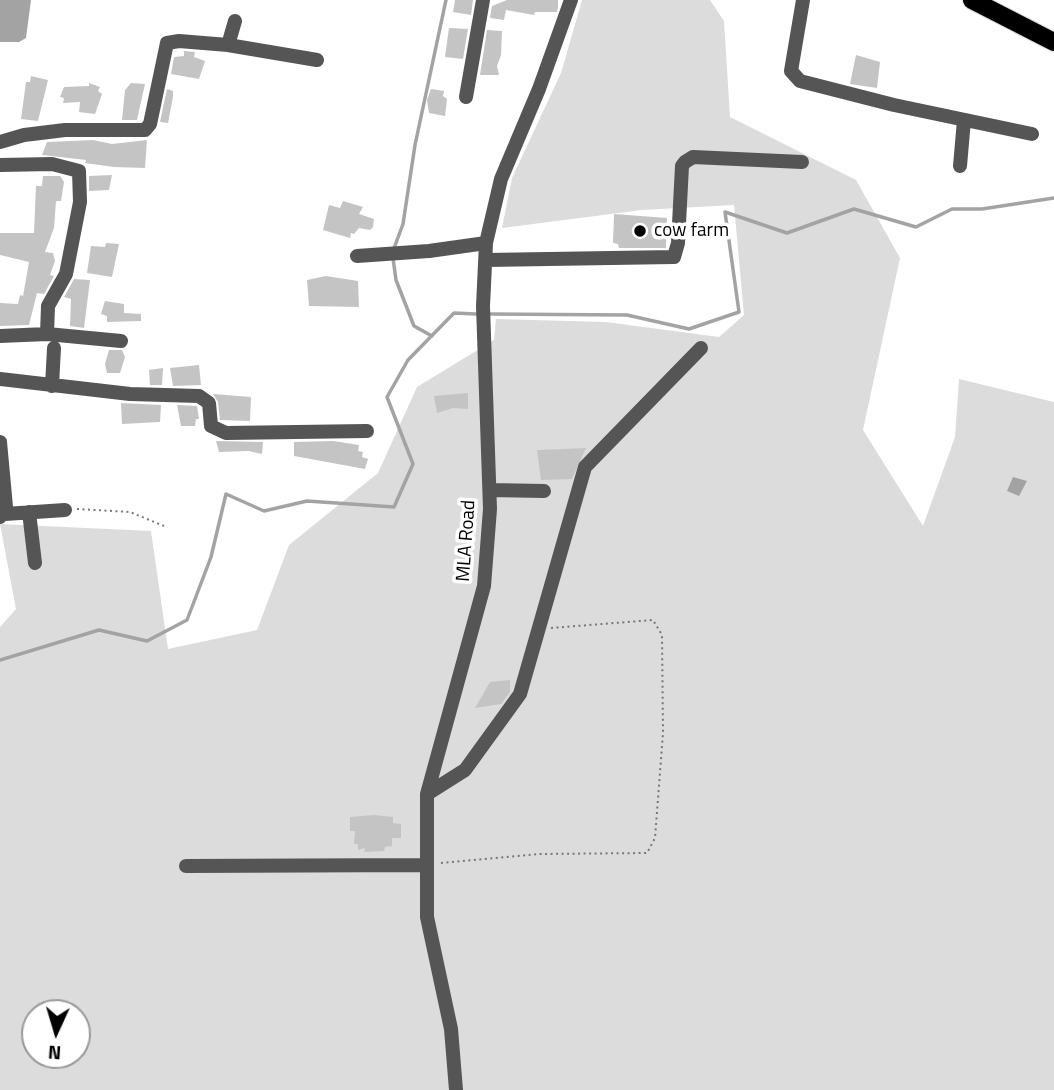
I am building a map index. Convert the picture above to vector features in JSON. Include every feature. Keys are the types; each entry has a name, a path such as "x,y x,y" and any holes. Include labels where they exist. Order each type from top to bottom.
{"main road":[{"path":"976,1 1054,42"}],"street":[{"path":"466,97 483,0"},
{"name":"MLA Road","path":"456,1090 452,1029 426,918 427,794 484,586 490,491 483,306 486,243 501,179 539,89 571,0"},
{"path":"803,0 792,66 794,77 808,85 1032,134"},
{"path":"228,45 235,21"},
{"path":"0,142 24,135 65,130 145,130 150,124 167,43 173,41 228,45 317,60"},
{"path":"960,166 964,120"},
{"path":"486,260 674,257 678,243 682,166 685,162 693,157 802,162"},
{"path":"0,164 52,164 79,171 80,202 66,274 48,306 47,334"},
{"path":"357,256 429,251 486,243"},
{"path":"0,336 47,334 121,341"},
{"path":"52,386 54,348"},
{"path":"427,794 465,770 520,694 585,467 701,348"},
{"path":"0,379 52,386 205,397 209,402 211,426 226,433 368,431"},
{"path":"0,442 2,515 65,510"},
{"path":"490,491 544,491"},
{"path":"29,512 36,563"},
{"path":"186,866 426,865"}],"path":[{"path":"65,510 131,512 164,526"},
{"path":"426,865 539,854 647,853 655,838 663,733 662,635 658,627 653,620 539,629"}],"shaded area":[{"path":"0,0 31,0 26,38 19,42 0,42"},
{"path":"582,0 710,0 724,21 730,117 856,180 900,258 863,430 923,526 955,437 959,379 1054,402 1054,1090 0,1090 0,627 16,609 0,524 151,531 168,649 257,630 289,545 378,473 417,387 494,340 496,319 606,322 719,337 744,315 734,205 642,210 502,228 512,178 561,73"},
{"path":"1013,477 1027,481 1019,496 1007,491"}],"building":[{"path":"455,0 473,0 471,15 453,12"},
{"path":"507,0 558,0 558,7 557,12 535,12 534,15 506,10 504,20 490,18 492,6"},
{"path":"449,28 468,29 463,59 445,57"},
{"path":"487,30 502,31 501,55 497,66 499,75 480,75"},
{"path":"184,51 195,52 194,57 205,61 199,79 171,74 174,57 184,56"},
{"path":"856,55 880,62 877,88 850,84"},
{"path":"31,76 48,80 38,121 21,119 26,82 30,82"},
{"path":"89,83 100,87 98,91 102,94 95,114 79,112 80,102 63,103 64,98 60,97 64,87 89,86"},
{"path":"131,83 145,84 137,120 122,120 125,90"},
{"path":"167,89 173,91 168,123 160,122"},
{"path":"431,89 444,91 443,96 447,99 445,116 429,113 427,100"},
{"path":"93,140 112,144 147,140 145,168 114,167 85,163 86,160 42,155 47,142"},
{"path":"112,175 109,190 89,191 89,176"},
{"path":"43,176 60,176 64,182 61,201 56,201 54,228 45,252 53,253 55,261 50,275 54,276 44,294 37,293 29,325 0,326 0,303 18,304 20,295 23,296 29,262 0,255 0,233 34,233 36,186 42,186"},
{"path":"343,201 363,207 359,214 374,219 373,227 370,230 359,228 354,234 351,233 350,238 323,230 329,205 340,208"},
{"name":"cow farm","path":"614,214 667,218 666,248 619,248 618,244 613,243"},
{"path":"106,243 119,244 112,277 87,273 91,246 105,247"},
{"path":"326,276 358,281 359,307 309,306 307,280"},
{"path":"74,279 90,280 84,328 70,326 71,299 64,297"},
{"path":"105,301 124,304 124,313 141,314 141,321 107,322 107,316 101,314"},
{"path":"109,350 122,350 125,357 120,373 107,373 105,364"},
{"path":"199,365 201,385 173,386 170,368"},
{"path":"163,368 162,385 150,385 149,370"},
{"path":"468,393 468,409 453,408 437,413 434,396"},
{"path":"213,394 251,397 250,421 220,420 218,402"},
{"path":"121,403 161,405 160,422 122,424"},
{"path":"177,405 197,406 199,419 196,419 195,426 181,426"},
{"path":"216,441 263,442 262,454 248,451 219,452"},
{"path":"333,441 359,445 358,451 363,452 362,457 368,459 365,469 294,456 294,442"},
{"path":"586,448 572,479 541,480 537,450"},
{"path":"510,680 510,692 501,704 475,708 490,682"},
{"path":"350,817 393,817 393,823 401,824 401,838 392,838 392,846 385,847 384,851 364,852 365,848 358,850 358,844 354,844 355,831 350,831"}],"waterway":[{"path":"393,251 403,224 415,145 446,0"},
{"path":"490,314 627,315 689,329 739,312 725,212 787,233 854,209 916,227 952,209 982,209 1054,198"},
{"path":"393,258 396,280 414,326 432,336"},
{"path":"0,660 99,630 147,641 187,620 211,557 226,494 264,511 307,501 394,507 413,464 387,397 408,360 454,313 476,314"}],"place":[{"name":"cow farm","path":"640,231"}]}
